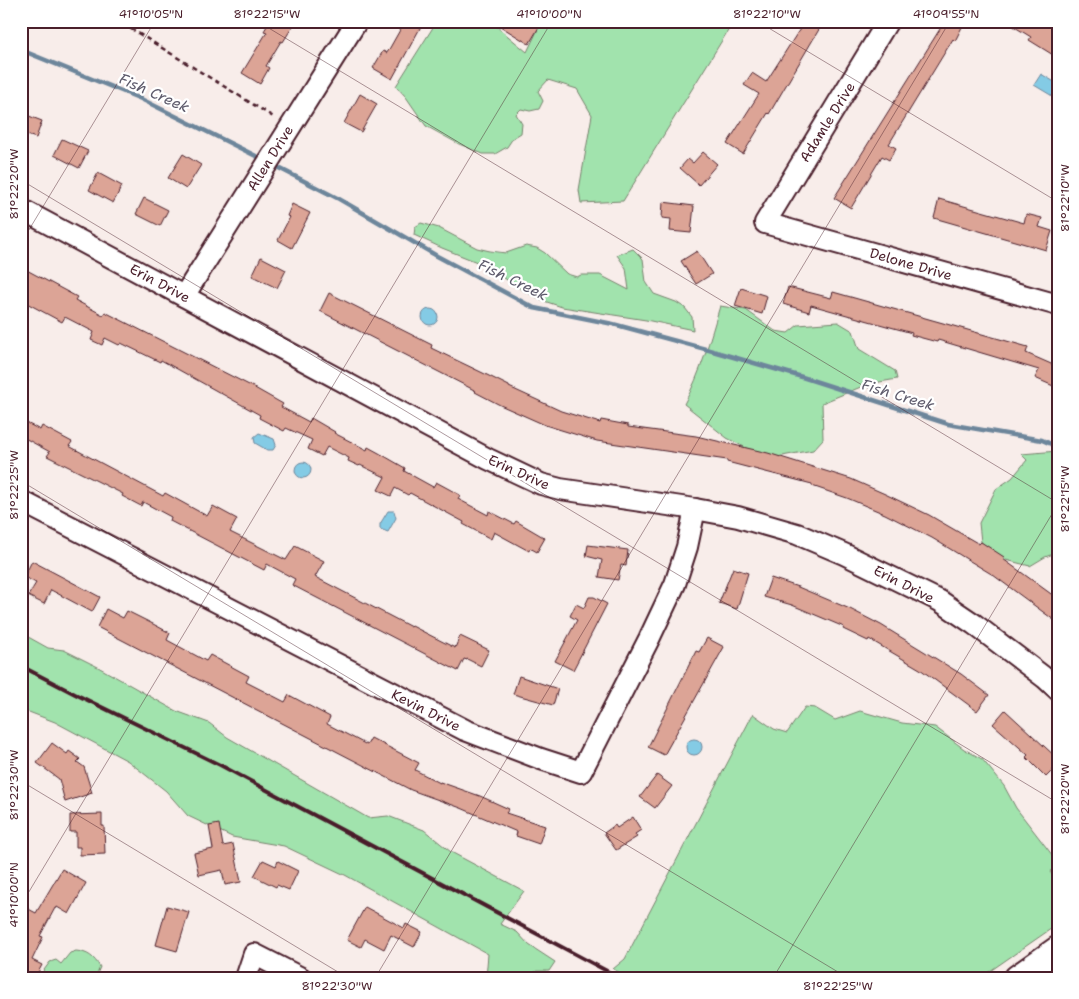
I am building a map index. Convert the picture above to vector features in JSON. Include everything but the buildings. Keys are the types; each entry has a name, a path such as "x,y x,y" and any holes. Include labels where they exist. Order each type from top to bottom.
{"main road":[{"path":"1016,978 1058,949"}],"street":[{"name":"Allen Drive","path":"184,296 356,21"},
{"name":"Adamle Drive","path":"765,223 888,21"},
{"name":"Erin Drive","path":"21,210 521,476 541,484 574,492 738,517 797,534 844,554 940,601 974,624 1058,690"},
{"name":"Delone Drive","path":"765,223 1058,305"},
{"name":"Kevin Drive","path":"21,501 465,730 581,772 675,584 687,547 695,509"},
{"path":"246,978 254,954 300,978"}],"path":[{"path":"114,21 133,30 289,127"}],"green space":[{"path":"437,21 490,21 527,52 542,21 734,21 623,201 581,203 579,190 592,115 577,89 548,80 538,91 543,101 539,109 530,111 521,109 516,114 522,124 521,133 513,138 507,147 495,154 483,154 459,144 426,126 396,86"},
{"path":"421,223 439,228 477,248 490,251 506,253 526,246 537,248 567,274 577,277 581,275 600,275 629,290 626,268 617,255 633,249 643,259 646,282 654,294 676,302 685,308 692,317 693,330 646,320 562,307 547,302 526,292 482,264 414,235 415,227"},
{"path":"720,306 746,310 775,331 788,333 798,325 838,322 853,331 859,349 895,371 897,379 868,384 822,403 823,439 813,450 767,459 727,438 684,404 700,368"},
{"path":"1058,451 1058,550 1056,553 1030,566 1006,560 981,542 979,523 996,489 1012,478 1027,460 1021,454"},
{"path":"21,633 48,648 64,650 98,667 176,711 209,723 227,737 368,818 388,816 424,830 451,852 524,891 500,924 517,932 529,945 555,962 549,971 536,971 529,978 486,978 488,954 345,875 284,846 232,837 188,816 166,791 128,761 55,722 21,709"},
{"path":"805,707 815,708 835,720 860,711 902,723 935,727 964,749 982,759 1004,786 1016,808 1053,856 1057,866 1050,872 1058,882 1058,924 980,978 630,978 613,969 625,959 753,714 774,729 787,733"},
{"path":"76,951 87,954 95,960 100,967 97,974 82,978 38,978 50,962 56,960 61,964 70,953"}],"water":[{"path":"1041,74 1058,84 1058,91 1054,97 1034,85"},
{"path":"427,309 433,309 438,314 436,323 427,325 422,320 422,314"},
{"path":"259,433 274,439 276,445 273,450 267,450 255,443 254,437"},
{"path":"300,462 306,462 311,467 309,476 300,478 295,473 295,467"},
{"path":"388,511 394,511 396,518 388,532 380,529 380,524"},
{"path":"691,739 697,739 702,744 700,753 691,755 686,750 686,744"}],"waterway":[{"name":"Fish Creek","path":"21,50 141,99 264,160"},
{"name":"Fish Creek","path":"273,165 339,199 437,256 534,308 613,324 709,350 802,377 948,424 1042,440 1058,447"}],"railway":[{"path":"21,666 220,765 620,978"}]}
